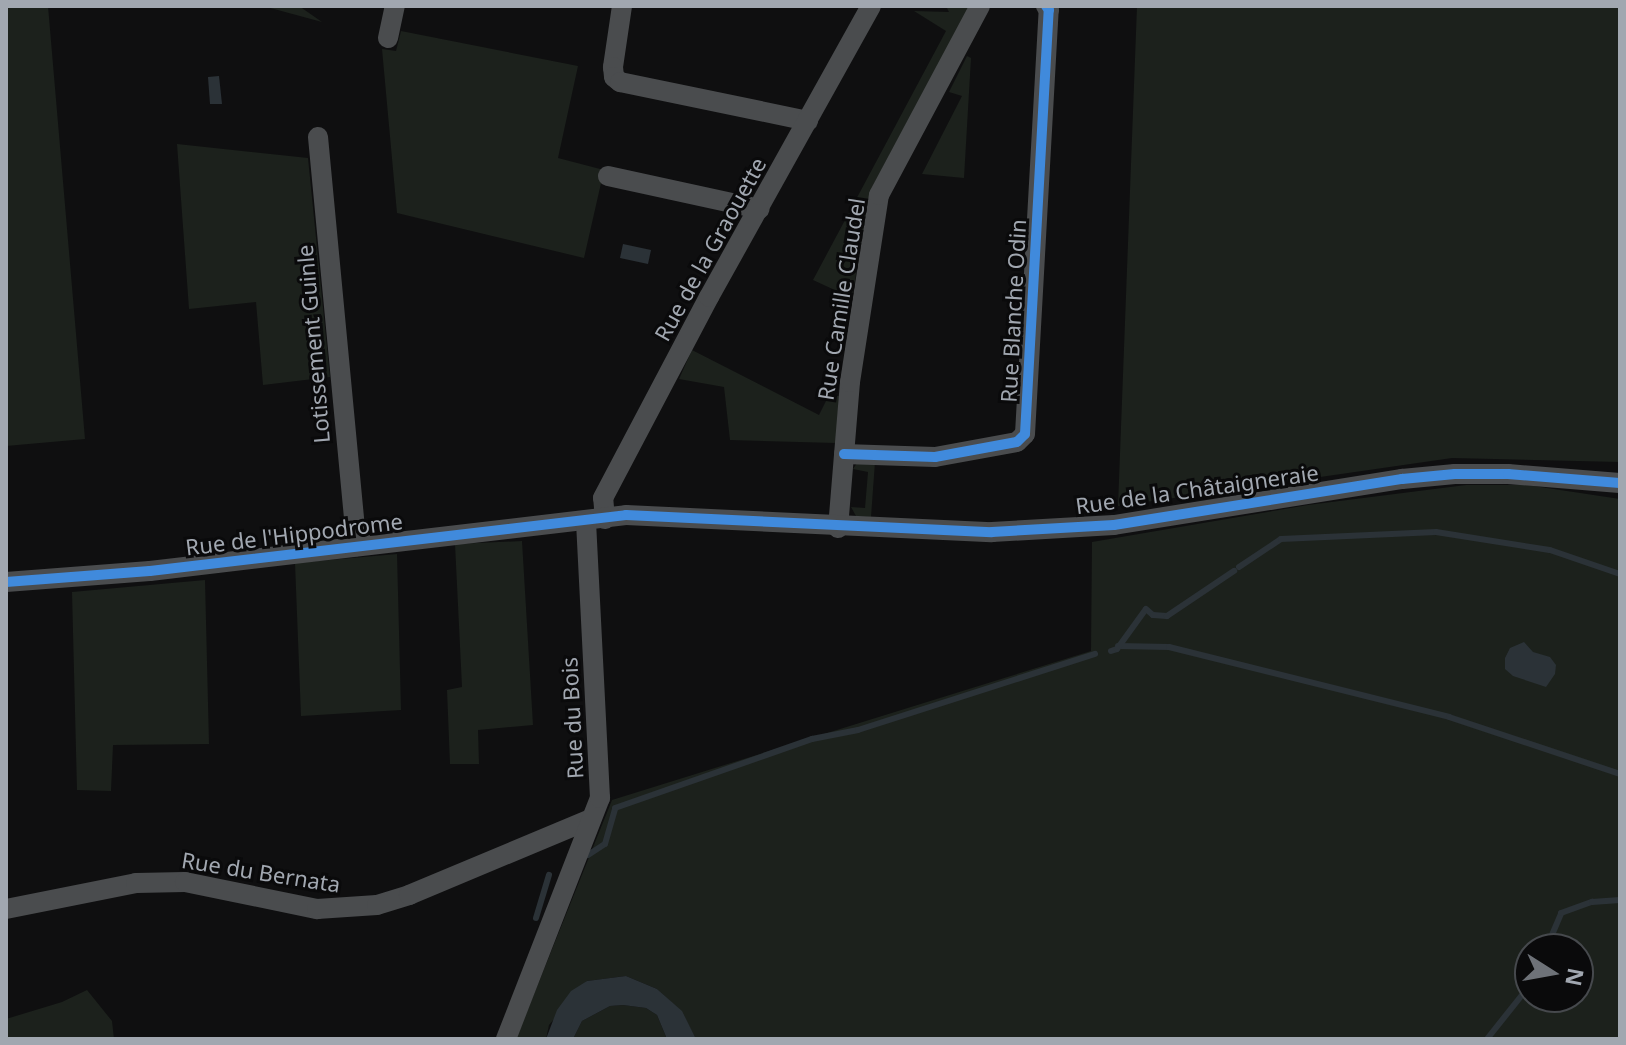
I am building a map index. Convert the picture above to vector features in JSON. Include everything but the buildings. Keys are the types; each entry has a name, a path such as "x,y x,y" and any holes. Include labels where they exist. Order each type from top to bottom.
{"street":[{"path":"388,38 395,6"},
{"path":"622,6 613,67 614,77 620,82 808,121"},
{"name":"Rue de la Graouette","path":"596,520 603,498 871,6"},
{"name":"Rue Camille Claudel","path":"838,528 850,382 879,195 980,6"},
{"name":"Rue Blanche Odin","path":"844,454 935,457 1017,442 1025,434 1049,10 1046,6"},
{"name":"Lotissement Guinle","path":"318,137 357,546"},
{"path":"608,176 759,209"},
{"name":"Rue de la Châtaigneraie","path":"596,520 626,515 838,528 992,532 1114,525 1402,479 1455,474 1508,474 1620,483"},
{"name":"Rue de l'Hippodrome","path":"6,582 150,571 596,520"},
{"name":"Rue du Bois","path":"506,1039 600,798 596,520"},
{"name":"Rue du Bernata","path":"6,909 136,883 185,882 317,909 377,905 409,895 591,819"}],"shaded area":[{"path":"6,6 48,6 85,439 6,446"},
{"path":"263,6 299,6 322,22"},
{"path":"946,6 969,7 870,191 852,298 813,280 946,31 914,11 949,12"},
{"path":"1137,6 1620,6 1620,462 1452,458 1118,506"},
{"path":"401,31 578,66 558,158 604,170 584,258 397,213 382,49 396,51"},
{"path":"967,56 971,58 964,178 922,174 962,96 949,92"},
{"path":"219,76 222,104 210,104 208,77"},
{"path":"177,144 308,158 330,377 263,385 256,302 189,309"},
{"path":"623,244 651,250 648,264 620,258"},
{"path":"692,350 819,415 829,395 839,396 836,443 730,440 724,387 679,379"},
{"path":"875,462 871,517 856,516 851,507 865,508 868,472 853,469 857,463"},
{"path":"1466,485 1527,485 1620,499 1620,1039 696,1039 681,1011 657,989 626,976 587,981 549,1025 546,1039 516,1039 612,800 1091,651 1092,542 1308,505"},
{"path":"522,541 533,725 478,730 479,764 450,764 447,690 462,687 455,544"},
{"path":"397,554 401,710 301,716 295,563"},
{"path":"205,580 209,744 113,745 111,791 77,790 72,592"},
{"path":"1524,642 1533,652 1550,657 1556,665 1555,674 1546,687 1513,676 1505,669 1505,658 1510,648"},
{"path":"626,976 657,989 682,1011 696,1039 667,1039 657,1015 646,1008 623,1005 610,1006 582,1021 573,1039 546,1039 557,1010 571,991 587,981"},
{"path":"87,990 112,1021 114,1039 6,1039 6,1019 62,1002"},
{"path":"610,1006 646,1008 657,1015 667,1039 573,1039 582,1021"}],"waterway":[{"path":"1239,567 1281,539 1436,532 1550,550 1620,574"},
{"path":"1111,651 1117,649 1146,609 1153,615 1167,616 1234,571"},
{"path":"1118,646 1169,647 1449,717 1620,774"},
{"path":"588,855 605,844 615,808 812,739 858,730 1095,654"},
{"path":"536,918 549,875"},
{"path":"1553,933 1561,913 1592,902 1620,900"},
{"path":"1487,1039 1514,1005"}],"cycle path":[{"path":"844,454 935,457 1017,442 1025,434 1049,10 1046,6"},
{"path":"6,582 150,571 626,515 992,532 1114,525 1402,479 1455,474 1508,474 1620,483"}]}
